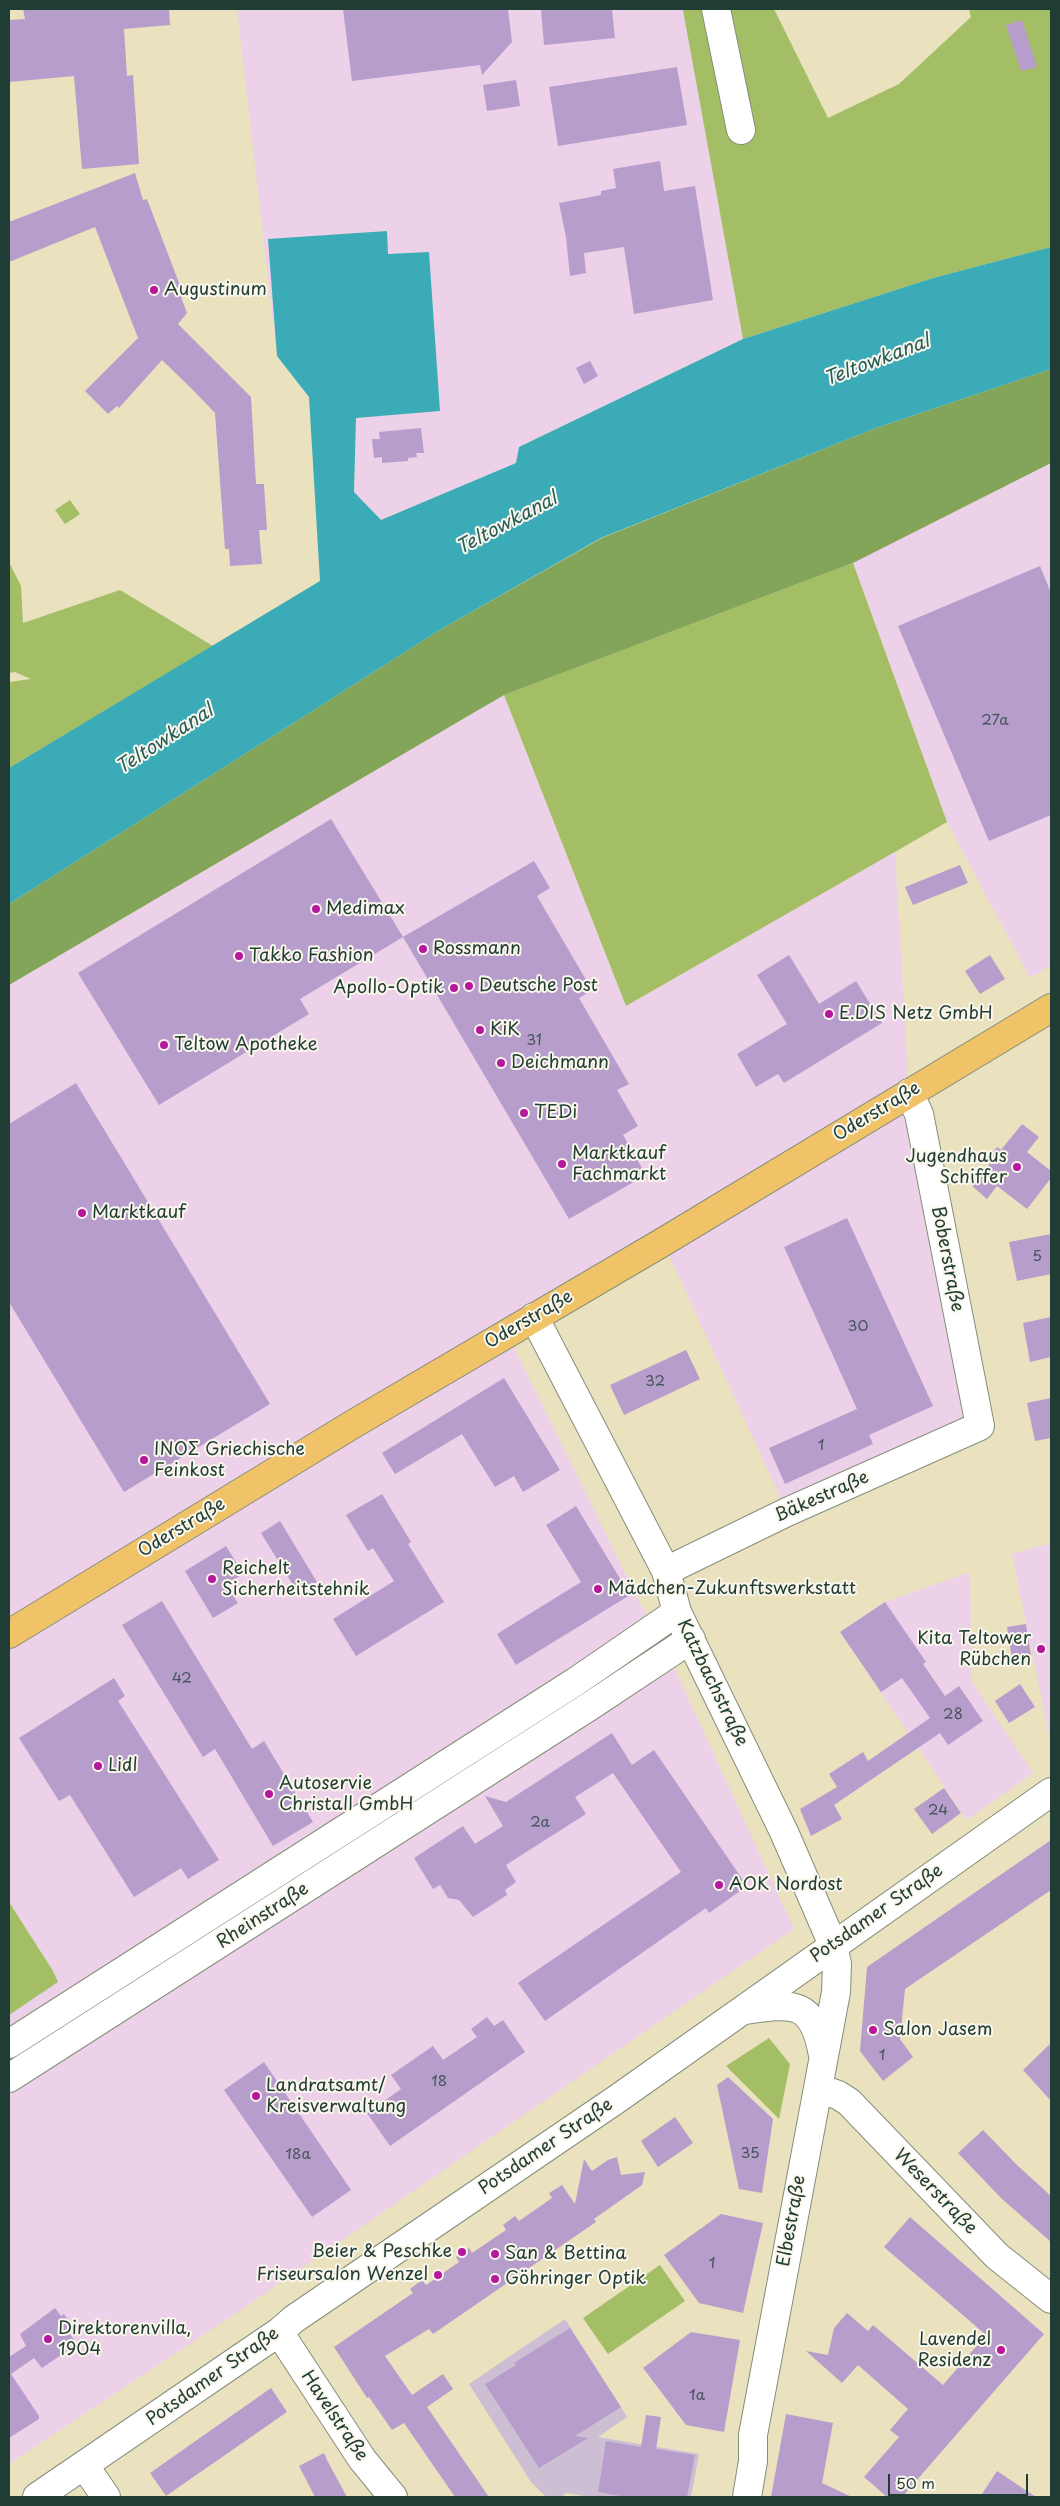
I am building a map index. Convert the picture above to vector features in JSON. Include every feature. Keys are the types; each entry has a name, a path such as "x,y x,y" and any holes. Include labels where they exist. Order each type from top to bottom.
{"main road":[{"name":"Oderstraße","path":"9,1634 1051,1008"}],"street":[{"path":"716,9 741,130"},
{"name":"Boberstraße","path":"909,1093 919,1114 980,1426"},
{"name":"Katzbachstraße","path":"534,1317 666,1571 677,1612 784,1832 833,1945"},
{"name":"Bäkestraße","path":"666,1571 787,1512 980,1426"},
{"name":"Rheinstraße","path":"9,2044 575,1682 677,1612"},
{"name":"Rheinstraße","path":"9,2078 590,1706 691,1639"},
{"path":"575,1682 590,1706"},
{"name":"Potsdamer Straße","path":"37,2497 617,2099 1051,1792"},
{"path":"362,1818 378,1842"},
{"name":"Elbestraße","path":"747,2497 753,2461 753,2435 838,1976 833,1945"},
{"path":"132,1965 148,1989"},
{"path":"741,2011 774,2006 792,2006 809,2014 820,2035 824,2058"},
{"name":"Weserstraße","path":"818,2088 838,2095 849,2102 997,2256 1051,2299"},
{"name":"Havelstraße","path":"279,2332 362,2460 393,2497"},
{"path":"84,2465 106,2497"}],"shaded area":[{"path":"237,9 683,9 743,339 519,447 516,463 381,520 354,492 356,418 429,252 388,254 387,231 269,239 277,356"},
{"path":"1051,463 1051,965 1030,978 947,822 853,563"},
{"path":"504,695 626,1006 895,852 909,1093 980,1426 787,1512 663,1242 507,1333 641,1605 661,1639 794,1929 232,2316 9,2464 9,985"},
{"name":"Kita Teltower Rübchen","path":"1051,1543 1051,1744 1012,1554"},
{"path":"970,1572 972,1682 1033,1773 967,1820 840,1632 885,1602"},
{"path":"565,2319 627,2417 598,2437 699,2454 691,2497 590,2497 566,2493 561,2497 546,2497 531,2482 469,2384"}],"green space":[{"path":"774,9 828,118 899,84 971,17 969,9 1051,9 1051,247 933,278 743,339 683,10"},
{"path":"1051,369 1051,463 853,563 504,695 9,985 9,904 438,631 602,538 876,428"},
{"path":"70,500 80,514 65,524 55,510"},
{"path":"9,562 21,586 23,623 120,590 213,646 9,768 9,682 31,679 15,672 9,673"},
{"path":"853,563 947,822 626,1006 504,695"},
{"path":"9,1902 58,1982 9,2015"},
{"path":"769,2038 790,2064 779,2119 726,2066"},
{"path":"660,2265 685,2301 608,2354 583,2318"}],"water":[{"name":"Teltowkanal","path":"387,231 388,254 429,252 440,411 356,418 354,492 381,520 516,463 519,447 743,339 933,278 1051,247 1051,369 876,428 601,538 438,631 9,904 9,768 320,581 309,397 277,356 268,239"}],"building":[{"path":"23,9 169,9 170,25 124,29 127,76 133,75 139,164 82,169 74,76 9,82 9,20 25,19"},
{"path":"343,9 508,9 512,42 482,75 480,65 352,81"},
{"path":"541,9 612,9 615,38 544,45"},
{"path":"1022,20 1037,67 1021,71 1006,25"},
{"path":"677,67 687,125 558,146 549,87"},
{"path":"516,80 520,106 487,111 483,85"},
{"path":"660,161 664,191 695,186 713,300 634,314 624,247 584,253 586,273 570,276 566,237 559,203 601,195 601,191 616,188 613,169"},
{"name":"Augustinum","path":"135,173 143,200 147,199 184,296 181,297 187,313 178,324 251,397 256,484 264,484 267,530 259,530 262,564 230,566 229,549 225,549 215,413 192,389 162,360 119,408 117,406 108,414 85,391 138,338 95,227 9,262 9,222"},
{"path":"590,361 598,376 584,384 576,368"},
{"path":"421,428 424,453 416,453 417,457 408,458 408,461 382,463 382,457 374,458 372,439 380,439 379,432"},
{"path":"1040,566 1051,593 1051,815 989,841 898,626"},
{"path":"331,819 403,937 300,999 309,1014 159,1105 78,973"},
{"path":"534,861 550,888 537,896 592,990 579,998 629,1084 617,1090 638,1126 623,1135 646,1175 569,1219 403,937"},
{"path":"960,865 968,883 913,905 905,887"},
{"name":"E.DIS Netz GmbH","path":"789,955 819,1004 856,981 882,1023 784,1083 778,1074 756,1087 737,1054 787,1024 757,975"},
{"path":"990,955 1005,979 980,994 965,971"},
{"name":"Marktkauf","path":"76,1083 270,1404 124,1492 9,1302 9,1124"},
{"name":"Jugendhaus Schiffer","path":"1022,1124 1039,1137 1027,1152 1051,1171 1051,1178 1027,1209 997,1186 987,1199 972,1186 991,1162 987,1159 997,1147 1001,1150"},
{"path":"847,1218 933,1406 869,1435 873,1444 785,1484 769,1448 857,1409 784,1247"},
{"path":"1051,1234 1051,1274 1017,1281 1009,1242"},
{"path":"1051,1317 1051,1357 1030,1362 1023,1323"},
{"path":"686,1350 700,1379 624,1415 610,1385"},
{"path":"504,1378 560,1470 523,1492 514,1476 495,1487 462,1434 395,1474 382,1453"},
{"path":"1051,1398 1051,1438 1035,1441 1027,1403"},
{"path":"382,1494 411,1542 408,1544 444,1602 356,1656 333,1619 394,1581 373,1548 368,1551 346,1515"},
{"name":"Mädchen-Zukunftswerkstatt","path":"576,1506 630,1595 516,1665 497,1634 581,1582 546,1525"},
{"path":"280,1521 317,1582 298,1593 261,1533"},
{"name":"Reichelt Sicherheitstehnik","path":"226,1546 243,1574 226,1584 238,1603 213,1618 185,1571"},
{"path":"162,1601 252,1749 264,1741 313,1822 273,1846 215,1749 203,1757 122,1625"},
{"path":"885,1602 926,1662 923,1664 945,1696 959,1686 983,1721 948,1745 940,1733 834,1805 842,1819 811,1836 800,1809 837,1787 829,1774 863,1752 868,1761 930,1718 902,1678 881,1692 840,1632"},
{"path":"1026,1624 1032,1661 1013,1665 1007,1627"},
{"name":"Lidl","path":"114,1678 125,1696 118,1701 219,1860 188,1879 181,1868 134,1897 70,1795 59,1801 19,1738"},
{"path":"1020,1684 1035,1707 1009,1723 995,1701"},
{"path":"612,1733 632,1765 654,1750 747,1886 709,1913 706,1908 545,2021 518,1983 681,1872 613,1773 575,1797 586,1814 506,1865 516,1882 505,1890 507,1895 473,1917 459,1900 448,1898 440,1885 433,1889 414,1858 463,1826 475,1844 503,1826 485,1796 506,1802"},
{"path":"944,1788 961,1813 932,1834 914,1809"},
{"path":"1051,1840 1051,1890 905,1989 900,2039 913,2057 883,2081 860,2051 867,1967"},
{"path":"487,2017 494,2026 503,2020 525,2052 390,2146 367,2113 401,2089 391,2075 433,2046 443,2060 477,2037 471,2029"},
{"path":"1051,2043 1051,2101 1023,2070"},
{"path":"264,2062 351,2190 312,2217 224,2090"},
{"path":"728,2077 773,2119 762,2193 739,2189 717,2085"},
{"path":"675,2117 693,2143 658,2167 641,2141"},
{"path":"983,2130 1051,2196 1051,2242 1001,2198 958,2153"},
{"path":"617,2157 621,2175 645,2172 642,2185 594,2219 596,2222 433,2334 429,2329 385,2356 412,2395 443,2374 453,2389 427,2407 489,2497 455,2497 404,2423 392,2430 369,2397 367,2398 334,2347 413,2293 410,2289 422,2280 426,2285 459,2262 456,2257 469,2248 472,2253 506,2230 503,2225 515,2216 519,2221 552,2198 549,2193 562,2185 575,2204 584,2159 592,2171 608,2160"},
{"path":"721,2214 763,2223 743,2313 699,2303 664,2255"},
{"name":"Lavendel Residenz","path":"910,2217 1044,2334 902,2497 887,2497 864,2477 899,2437 890,2430 908,2409 858,2365 842,2383 806,2351 828,2355 834,2328 847,2313 868,2331 873,2325 943,2385 986,2335 884,2247"},
{"name":"Direktorenvilla, 1904","path":"55,2308 61,2316 64,2314 73,2326 67,2330 77,2344 42,2368 34,2358 11,2374 39,2416 39,2419 9,2438 9,2357 26,2346 20,2334"},
{"path":"570,2328 621,2407 575,2436 588,2438 539,2468 485,2384 516,2365 514,2363"},
{"path":"691,2332 740,2340 724,2432 686,2425 643,2368"},
{"path":"271,2388 287,2412 166,2496 150,2473"},
{"path":"786,2414 833,2423 822,2483 852,2497 771,2497"},
{"path":"646,2415 661,2417 656,2449 695,2455 687,2497 626,2497 598,2492 606,2441 641,2447"},
{"path":"324,2453 347,2497 315,2497 299,2466"},
{"path":"997,2471 1036,2497 980,2497"}],"place":[{"name":"Augustinum","path":"154,290"},
{"name":"Medimax","path":"316,909"},
{"name":"Rossmann","path":"423,949"},
{"name":"Takko Fashion","path":"239,956"},
{"name":"Deutsche Post","path":"469,986"},
{"name":"Apollo-Optik","path":"454,988"},
{"name":"E.DIS Netz GmbH","path":"829,1014"},
{"name":"KiK","path":"480,1030"},
{"name":"Teltow Apotheke","path":"164,1045"},
{"name":"Deichmann","path":"501,1063"},
{"name":"TEDi","path":"524,1113"},
{"name":"Marktkauf Fachmarkt","path":"562,1164"},
{"name":"Jugendhaus Schiffer","path":"1017,1167"},
{"name":"Marktkauf","path":"82,1213"},
{"name":"INOΣ Griechische Feinkost","path":"144,1460"},
{"name":"Reichelt Sicherheitstehnik","path":"212,1579"},
{"name":"Mädchen-Zukunftswerkstatt","path":"598,1589"},
{"name":"Kita Teltower Rübchen","path":"1041,1649"},
{"name":"Lidl","path":"98,1766"},
{"name":"Autoservie Christall GmbH","path":"269,1794"},
{"name":"AOK Nordost","path":"719,1885"},
{"name":"Salon Jasem","path":"873,2030"},
{"name":"Landratsamt/ Kreisverwaltung","path":"256,2096"},
{"name":"Beier & Peschke","path":"462,2252"},
{"name":"San & Bettina","path":"495,2254"},
{"name":"Friseursalon Wenzel","path":"438,2275"},
{"name":"Göhringer Optik","path":"495,2279"},
{"name":"Direktorenvilla, 1904","path":"48,2339"},
{"name":"Lavendel Residenz","path":"1001,2350"}]}
